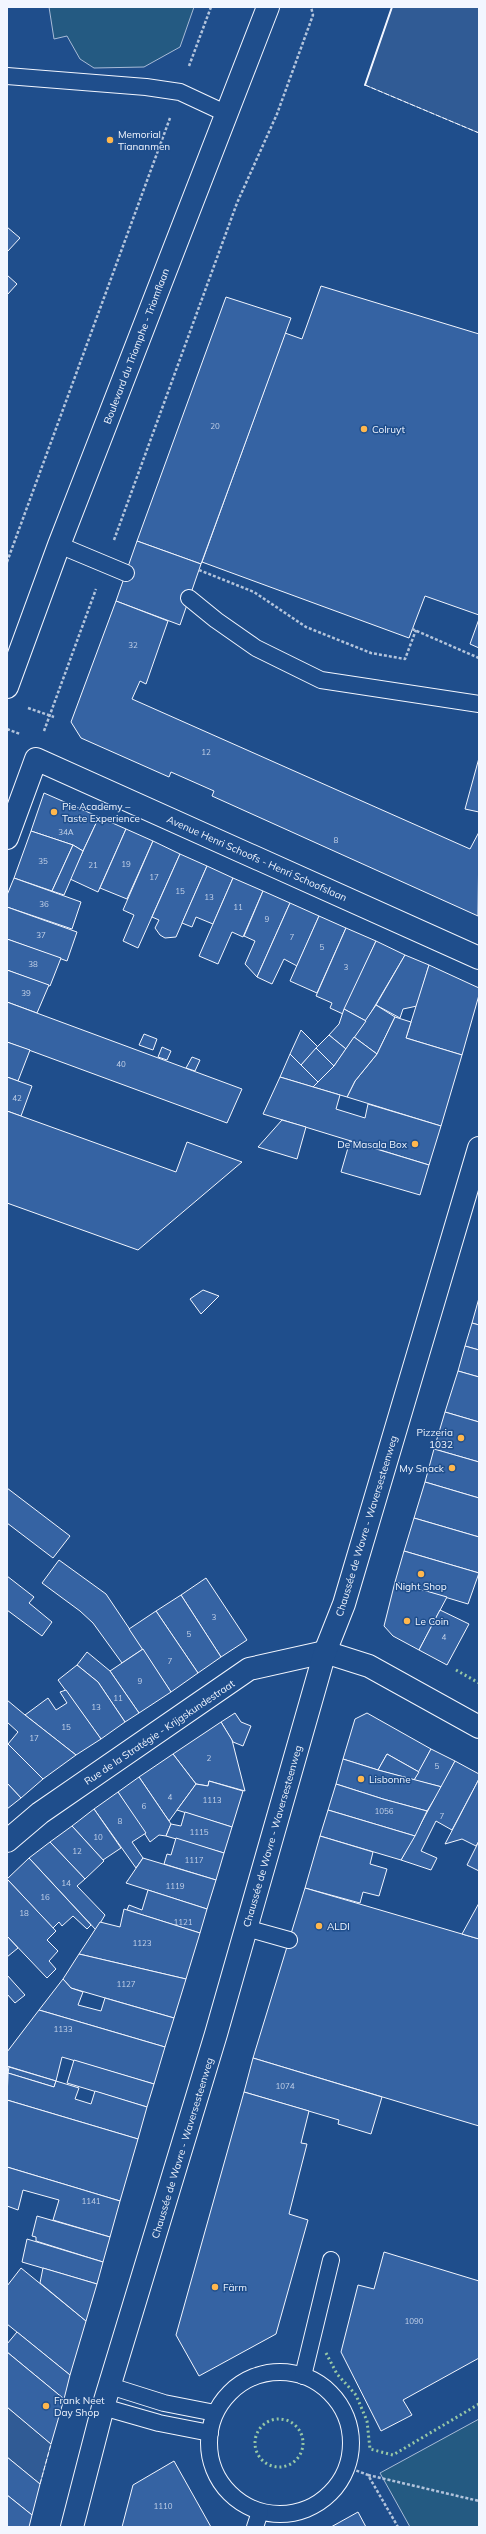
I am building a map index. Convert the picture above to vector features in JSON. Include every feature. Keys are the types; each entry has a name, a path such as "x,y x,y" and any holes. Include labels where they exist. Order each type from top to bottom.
{"main road":[{"name":"Boulevard du Triomphe - Triomflaan","path":"7,687 59,545 225,113 268,7"},
{"path":"7,838 39,748"},
{"name":"Avenue Henri Schoofs - Henri Schoofslaan","path":"39,748 479,958"},
{"name":"Chaussée de Wavre - Waversesteenweg","path":"72,2527 103,2408 246,1928 325,1652 344,1604 479,1148"},
{"path":"325,1652 369,1666 479,1727"},
{"name":"Rue de la Stratégie - Krijgskundestraat","path":"7,1841 40,1813 250,1669 325,1652"}],"lane":[{"path":"7,76 146,87 180,92 225,113"},
{"path":"59,545 126,573"},
{"path":"189,598 216,620 256,648 321,680 479,704"},
{"path":"246,1928 289,1940"},
{"path":"303,2376 331,2260"},
{"path":"282,2372 303,2376 323,2386 338,2402 348,2423 351,2445 347,2467 337,2486 315,2505 302,2511 281,2515 260,2512 241,2503 226,2490 215,2473 210,2454 210,2433 215,2413 227,2396 243,2382 262,2374 282,2372"},
{"path":"110,2386 164,2403 215,2413"},
{"path":"103,2408 159,2423 210,2433"},
{"path":"255,2527 260,2512"}],"path":[{"path":"7,562 211,7"},
{"path":"39,748 237,203 277,114 313,15 311,7"},
{"path":"199,570 254,592 306,627 371,653 405,659 414,630 479,658"},
{"path":"347,2467 368,2474 479,2501"},
{"path":"368,2474 398,2527"}],"shaded area":[{"path":"49,7 194,7 180,47 144,67 94,68 80,59 67,36 54,39"},
{"path":"392,7 479,7 479,133 365,85"},
{"path":"7,2407 51,2444 40,2484 7,2457"},
{"path":"479,2419 479,2527 410,2527 380,2473"}],"building":[{"path":"7,227 20,238 7,252"},
{"path":"7,275 17,284 7,295"},
{"name":"Colruyt","path":"321,286 479,334 479,615 425,596 409,638 202,562 285,333 302,339"},
{"path":"226,297 291,318 201,564 137,541"},
{"path":"137,541 201,564 180,625 116,601"},
{"path":"116,601 168,621 146,684 140,681 132,699 470,849 479,832 478,916 212,796 214,791 171,772 169,777 81,738 71,722"},
{"path":"479,619 479,648 470,644"},
{"path":"479,758 479,812 465,809"},
{"path":"44,793 99,817 83,851 73,845 31,831"},
{"path":"99,817 126,829 98,892 70,879"},
{"path":"126,829 153,841 127,899 100,888"},
{"path":"31,831 73,845 52,891 14,878"},
{"path":"153,841 180,854 138,948 123,941 134,915 123,910"},
{"path":"73,845 83,851 64,895 52,891"},
{"path":"180,854 207,866 176,937 165,938 160,935 155,928 159,920 152,917"},
{"path":"207,866 233,878 213,924 196,917 192,927 182,923"},
{"path":"14,878 81,902 72,929 7,907 7,895"},
{"path":"233,878 263,891 243,937 232,932 218,964 199,956"},
{"path":"263,891 290,903 257,977 245,964 255,941 244,936"},
{"path":"290,903 319,916 297,966 284,959 272,984 257,977"},
{"path":"7,907 77,932 67,961 7,939"},
{"path":"319,916 346,928 317,993 290,981"},
{"path":"346,928 376,941 343,1014 330,1008 332,1003 316,996"},
{"path":"7,939 61,958 50,986 7,970"},
{"path":"376,941 405,955 366,1021 344,1009"},
{"path":"405,955 429,965 417,1006 403,1009 400,1018 376,1005"},
{"path":"429,965 479,988 479,995 462,1055 406,1038"},
{"path":"7,970 49,985 37,1013 7,1002"},
{"path":"7,1002 242,1089 227,1123 7,1042"},
{"path":"376,1005 395,1017 377,1054 354,1037"},
{"path":"344,1009 366,1021 346,1049 329,1035 339,1024"},
{"path":"395,1017 411,1022 406,1038 462,1055 441,1126 347,1097 355,1081 377,1054"},
{"path":"301,1030 318,1047 301,1065 290,1054"},
{"path":"144,1034 157,1039 153,1050 139,1045"},
{"path":"329,1035 346,1049 334,1066 316,1048"},
{"path":"354,1037 377,1054 355,1081 347,1097 313,1087 334,1066"},
{"path":"7,1042 30,1050 18,1081 7,1077"},
{"path":"162,1047 171,1051 167,1060 158,1057"},
{"path":"316,1048 334,1066 318,1082 301,1065"},
{"path":"290,1054 318,1082 313,1087 280,1077"},
{"path":"192,1057 200,1060 195,1071 186,1068"},
{"path":"7,1077 32,1086 21,1116 7,1111"},
{"path":"280,1077 340,1095 336,1109 365,1118 368,1104 441,1126 429,1165 263,1114"},
{"path":"7,1111 176,1172 187,1142 242,1162 138,1250 7,1203"},
{"path":"282,1120 306,1127 297,1159 258,1147"},
{"path":"350,1141 429,1165 420,1195 341,1172"},
{"path":"203,1290 219,1296 201,1314 190,1299"},
{"path":"479,1298 479,1325 472,1323"},
{"path":"472,1323 479,1325 479,1350 465,1346"},
{"path":"465,1346 479,1350 479,1377 458,1371"},
{"path":"458,1371 479,1377 479,1422 445,1412"},
{"path":"445,1412 479,1422 479,1462 434,1449"},
{"path":"434,1449 479,1462 479,1498 425,1482"},
{"path":"425,1482 479,1498 479,1537 414,1518"},
{"path":"7,1488 70,1536 53,1558 7,1523"},
{"path":"414,1518 479,1537 479,1573 404,1551"},
{"path":"404,1551 479,1573 468,1604 395,1582"},
{"path":"59,1560 106,1594 143,1649 122,1663 93,1623 80,1611 42,1583"},
{"path":"7,1576 34,1597 29,1603 52,1622 42,1636 7,1610"},
{"path":"206,1578 247,1640 221,1657 181,1595"},
{"path":"395,1582 447,1597 419,1650 393,1636 384,1626"},
{"path":"181,1595 221,1657 198,1673 156,1611"},
{"path":"440,1610 469,1624 447,1665 419,1650"},
{"path":"156,1611 198,1673 171,1692 129,1629"},
{"path":"143,1649 171,1692 139,1713 110,1671"},
{"path":"87,1652 110,1671 139,1713 125,1722 98,1682 77,1665"},
{"path":"77,1665 98,1682 125,1722 101,1739 58,1680"},
{"path":"66,1690 101,1739 76,1755 25,1715 48,1698 56,1710 67,1703 60,1692"},
{"path":"7,1700 76,1755 43,1779 8,1744 18,1732 7,1722"},
{"path":"235,1713 241,1722 251,1726 243,1746 233,1742 221,1722"},
{"path":"367,1713 431,1749 419,1772 387,1754 378,1770 343,1759 355,1719"},
{"path":"221,1722 232,1740 245,1791 209,1781 208,1786 196,1784 173,1754"},
{"path":"7,1743 43,1779 21,1798 7,1783"},
{"path":"431,1749 455,1761 442,1787 414,1780"},
{"path":"173,1754 196,1784 169,1821 139,1777"},
{"path":"387,1754 419,1772 414,1780 378,1770"},
{"path":"343,1759 442,1787 427,1811 383,1799 336,1784"},
{"path":"455,1761 479,1774 479,1779 452,1830 436,1821 421,1851 437,1858 431,1870 401,1860"},
{"path":"139,1777 171,1824 166,1836 159,1835 150,1842 118,1792"},
{"path":"479,1779 479,1841 476,1846 462,1839 445,1844"},
{"path":"209,1781 243,1791 232,1827 177,1810 196,1784 208,1786"},
{"path":"7,1783 21,1798 7,1809"},
{"path":"336,1784 427,1811 415,1836 328,1810"},
{"path":"118,1792 146,1833 132,1842 143,1858 136,1868 94,1809"},
{"path":"94,1809 121,1848 103,1860 72,1826"},
{"path":"328,1810 415,1836 401,1860 320,1836"},
{"path":"185,1812 232,1827 224,1853 166,1836 171,1824 181,1826"},
{"path":"72,1826 104,1861 85,1879 50,1842"},
{"path":"320,1836 373,1852 370,1864 387,1869 379,1896 363,1892 360,1903 305,1888"},
{"path":"176,1838 224,1853 216,1880 164,1864 167,1854 171,1855"},
{"path":"479,1841 479,1871 467,1865"},
{"path":"50,1842 85,1879 77,1886 105,1915 96,1930 29,1858"},
{"path":"29,1858 91,1925 87,1929 73,1916 62,1926 59,1922 53,1928 7,1879"},
{"path":"143,1858 216,1880 207,1909 126,1883"},
{"path":"7,1879 56,1931 47,1940 58,1951 49,1961 56,1969 47,1978 7,1936"},
{"path":"305,1888 479,1939 479,2126 253,2058"},
{"path":"148,1890 207,1909 200,1933 127,1910 129,1905 142,1910"},
{"path":"479,1903 479,1939 462,1934"},
{"path":"124,1909 200,1933 186,1979 79,1954 100,1922 120,1927"},
{"path":"7,1936 18,1948 7,1957"},
{"path":"79,1954 186,1979 174,2018 71,1988 63,1979"},
{"path":"7,1975 25,1995 15,2003 7,1994"},
{"path":"63,1979 71,1988 83,1992 78,2005 101,2011 105,1998 174,2018 165,2047 39,2010"},
{"path":"39,2010 165,2047 154,2084 62,2057 56,2081 7,2066 7,2052"},
{"path":"253,2058 382,2097 371,2134 338,2124 339,2120 244,2092"},
{"path":"74,2060 154,2084 147,2107 67,2083"},
{"path":"9,2067 56,2081 54,2087 8,2073"},
{"path":"8,2073 54,2087 56,2081 79,2088 75,2099 91,2104 95,2091 147,2107 138,2139 7,2100"},
{"path":"244,2092 309,2111 301,2143 307,2144 289,2214 308,2220 276,2334 199,2376 176,2335"},
{"path":"7,2100 138,2139 120,2201 7,2167"},
{"path":"7,2167 120,2201 110,2237 53,2220 59,2200 23,2190 18,2210 7,2206"},
{"path":"37,2216 110,2237 103,2262 36,2241 36,2237 32,2236"},
{"path":"27,2239 103,2262 97,2284 22,2262"},
{"path":"384,2252 479,2281 479,2358 403,2400 412,2415 381,2431 341,2352 358,2285 374,2289"},
{"path":"21,2268 86,2321 70,2375 7,2324 7,2286"},
{"path":"43,2268 97,2284 86,2321 40,2283"},
{"path":"17,2332 70,2375 64,2399 7,2352 7,2344"},
{"path":"7,2352 64,2399 51,2444 7,2407"},
{"path":"7,2457 40,2484 32,2515 7,2495"},
{"path":"174,2461 211,2527 122,2527 133,2485"},
{"path":"7,2495 32,2515 29,2527 7,2527"},
{"path":"358,2512 366,2527 331,2527"}],"hedge":[{"path":"456,1670 479,1683"},
{"path":"326,2353 337,2374 356,2395 367,2421 370,2449 393,2455 479,2404"},
{"path":"274,2419 284,2419 296,2426 303,2438 303,2443 303,2448 296,2460 284,2467 274,2467 266,2463 259,2456 255,2448 255,2438 259,2430 266,2423 274,2419"}],"fence":[{"path":"365,85 479,133"},
{"path":"40,2484 51,2444"}],"wall":[{"path":"365,85 392,7"}],"place":[{"name":"Memorial Tiananmen","path":"110,140"},
{"name":"Colruyt","path":"364,429"},
{"name":"Pie Academy – Taste Experience","path":"54,812"},
{"name":"De Masala Box","path":"415,1144"},
{"name":"Pizzeria 1032","path":"461,1438"},
{"name":"My Snack","path":"452,1468"},
{"name":"Night Shop","path":"421,1574"},
{"name":"Le Coin","path":"407,1621"},
{"name":"Lisbonne","path":"361,1779"},
{"name":"ALDI","path":"319,1926"},
{"name":"Färm","path":"215,2287"},
{"name":"Frank Neet Day Shop","path":"46,2406"}]}
